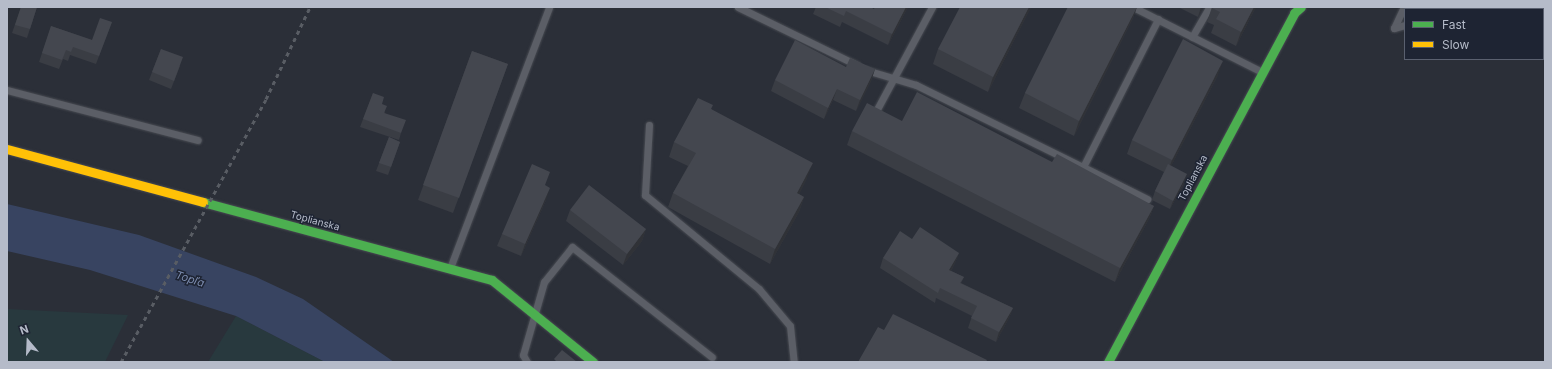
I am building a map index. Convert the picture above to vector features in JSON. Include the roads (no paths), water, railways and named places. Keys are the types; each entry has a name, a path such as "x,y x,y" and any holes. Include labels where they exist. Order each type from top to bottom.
{"street":[{"name":"Toplianska","path":"1108,362 1294,13 1301,7"},
{"name":"Toplianska","path":"7,149 492,280 593,362"}],"lane":[{"path":"450,268 549,7"},
{"path":"738,7 866,70 916,85 1147,199"},
{"path":"875,113 932,7"},
{"path":"1133,7 1262,72"},
{"path":"1192,37 1209,7"},
{"path":"1404,7 1394,28 1404,25"},
{"path":"1083,167 1158,19"},
{"path":"7,90 198,140"},
{"path":"649,125 645,195 759,289 790,326 794,362"},
{"path":"527,362 523,356 544,282 572,247 712,357"}],"water":[{"name":"Topľa","path":"7,204 139,235 256,277 303,299 394,362 325,362 236,316 90,270 7,251"}],"railway":[{"path":"121,362 266,99 310,7"}]}
